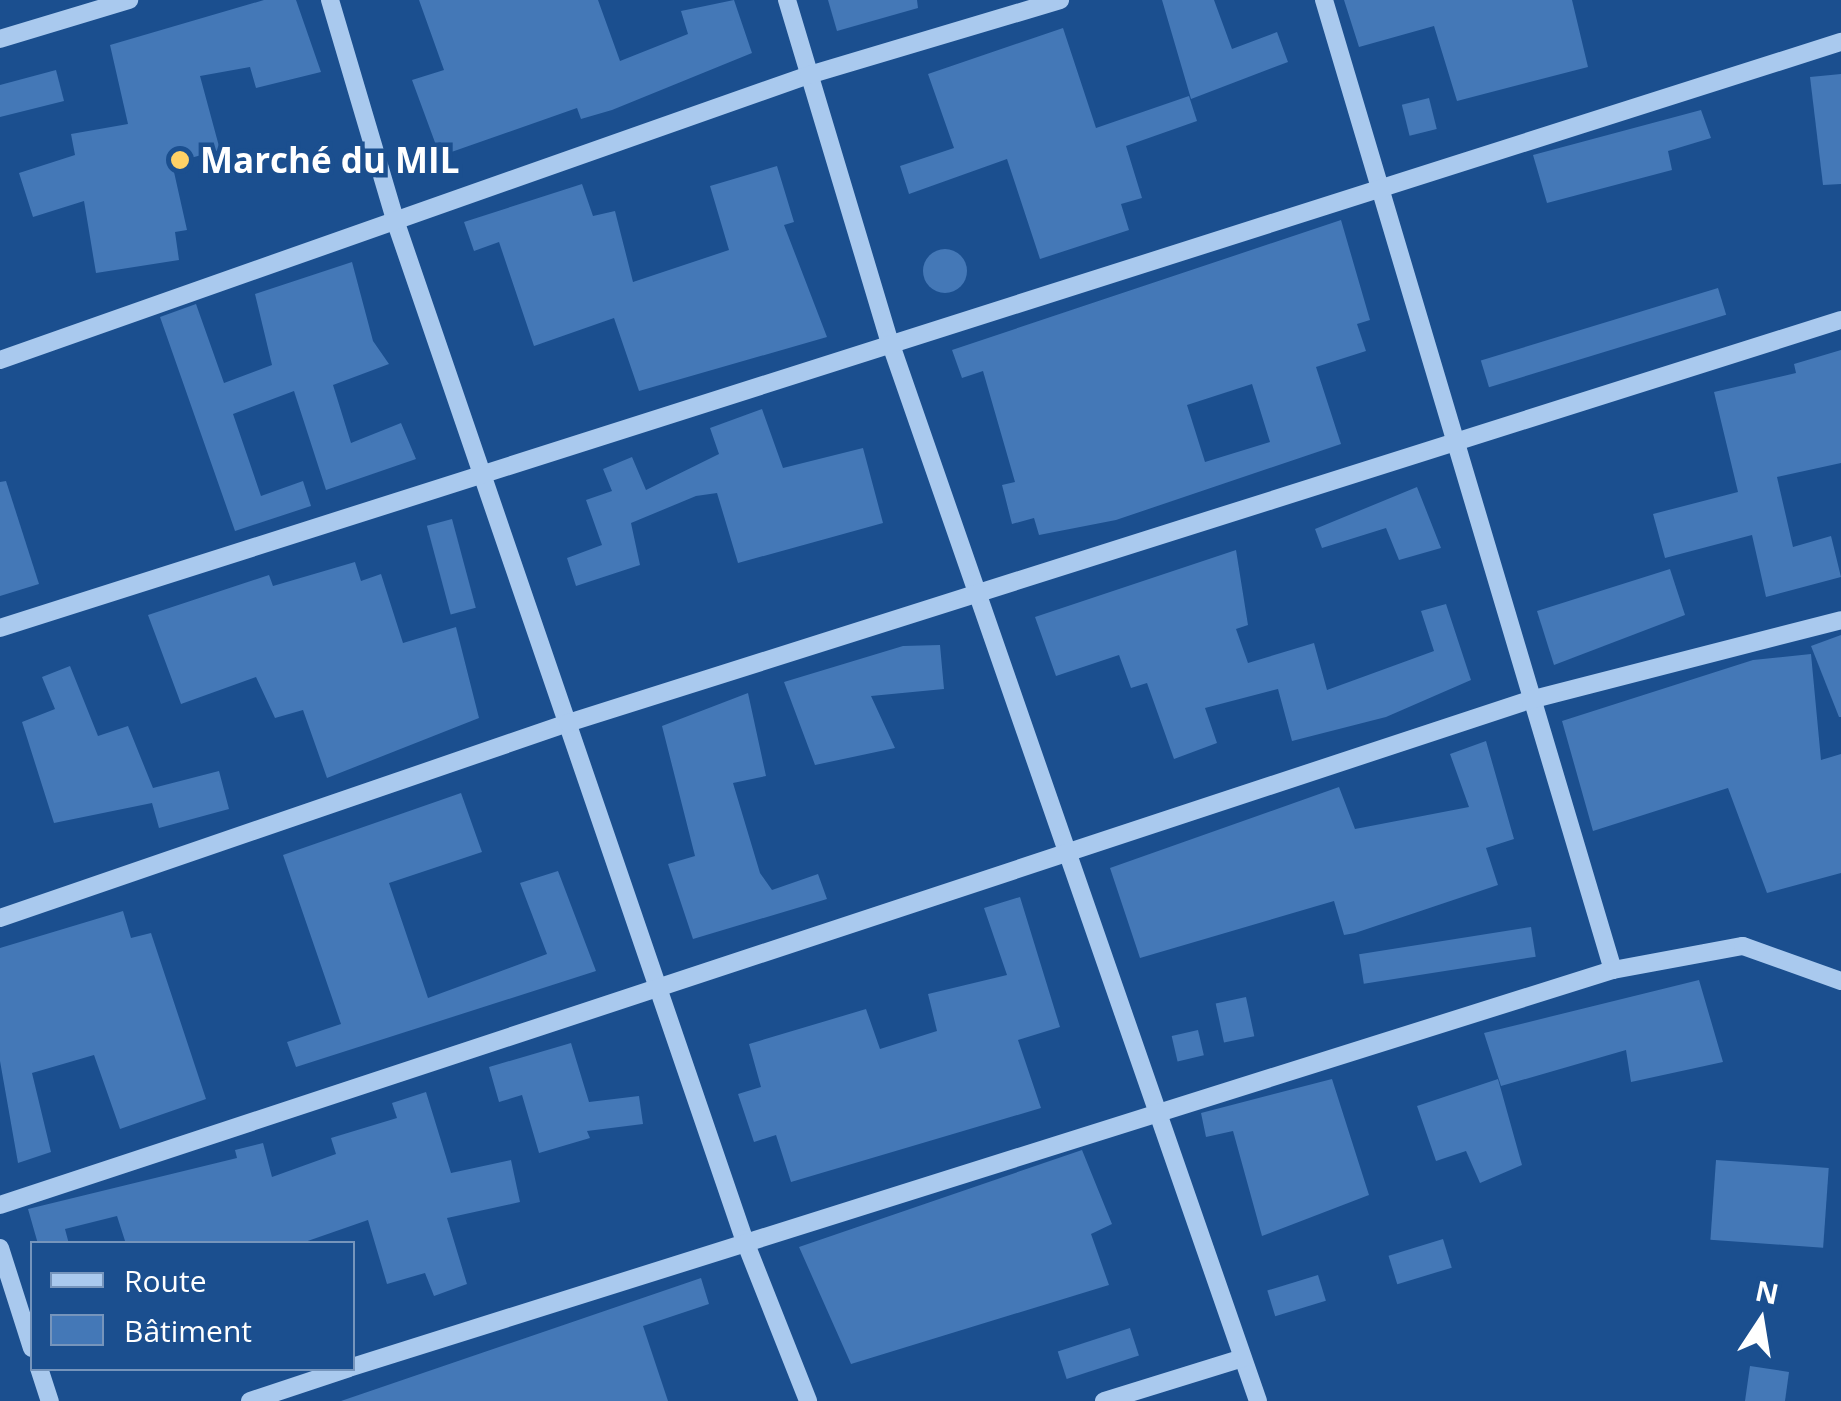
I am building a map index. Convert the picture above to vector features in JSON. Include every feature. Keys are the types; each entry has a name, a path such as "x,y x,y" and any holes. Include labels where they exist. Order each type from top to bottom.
{"street":[{"path":"0,40 130,0"},
{"path":"330,0 396,223 486,467 568,723 744,1239 808,1401"},
{"path":"787,0 889,339 1153,1108 1258,1401"},
{"path":"0,360 809,75 1060,0"},
{"path":"1324,0 1612,970"},
{"path":"0,628 486,467 889,339 1382,190 1841,42"},
{"path":"0,918 568,723 978,600 1841,320"},
{"path":"0,1205 660,992 1066,852 1530,700 1841,620"},
{"path":"355,1367 1153,1108 1612,970 1744,946 1841,981"},
{"path":"0,1248 30,1342"},
{"path":"1104,1401 1243,1358"},
{"path":"40,1371 50,1401"},
{"path":"250,1401 342,1371"}],"building":[{"path":"264,0 296,0 321,72 256,88 250,67 200,76 220,150 172,163 187,230 175,232 179,260 96,273 84,201 33,217 19,173 75,155 71,134 128,124 110,45"},
{"path":"419,0 598,0 620,61 688,34 681,11 734,0 752,53 612,110 581,119 577,108 440,156 412,80 444,70"},
{"path":"828,0 917,0 918,8 837,31"},
{"path":"1162,0 1214,0 1232,49 1277,32 1288,62 1191,99"},
{"path":"1344,0 1572,0 1588,67 1457,101 1434,26 1359,47"},
{"path":"1063,28 1096,128 1189,96 1197,121 1126,146 1142,198 1121,204 1129,230 1040,259 1007,159 909,194 900,166 954,148 928,74"},
{"path":"56,70 64,101 0,117 0,85"},
{"path":"1841,74 1841,184 1823,185 1810,77"},
{"path":"1429,98 1437,129 1410,136 1402,105"},
{"path":"1701,110 1711,138 1668,151 1672,170 1547,203 1533,155"},
{"path":"777,166 794,222 784,225 827,337 639,391 614,318 534,346 499,242 474,251 464,222 582,184 593,216 615,211 633,282 729,250 710,186"},
{"path":"1341,220 1370,320 1357,324 1366,351 1316,367 1341,444 1116,520 1039,535 1034,518 1012,524 1002,485 1015,482 983,371 962,378 952,350","holes":["1252,384 1270,442 1205,462 1187,405"]},
{"path":"945,249 961,255 967,271 961,287 945,293 929,287 923,271 929,255"},
{"path":"352,262 373,341 389,364 333,385 351,443 401,423 416,459 326,490 294,391 233,414 261,496 303,481 311,506 235,531 160,317 196,304 224,383 272,365 255,294"},
{"path":"1718,288 1726,315 1489,387 1481,361"},
{"path":"1841,350 1841,463 1777,477 1793,547 1831,536 1841,577 1766,597 1752,535 1665,558 1653,514 1738,492 1714,392 1796,373 1794,364"},
{"path":"762,409 783,468 863,448 883,523 738,563 717,493 696,496 631,523 640,565 576,586 567,558 602,545 586,500 612,491 603,469 632,457 646,490 719,454 710,428"},
{"path":"6,481 39,584 0,596 0,482"},
{"path":"1417,487 1441,548 1399,560 1386,528 1322,548 1315,529"},
{"path":"452,519 476,608 451,615 427,526"},
{"path":"1236,550 1248,625 1236,629 1248,663 1314,643 1327,690 1434,651 1421,611 1446,604 1471,680 1386,717 1292,741 1278,689 1205,708 1217,743 1174,759 1147,683 1131,688 1119,655 1056,676 1035,617"},
{"path":"355,562 361,581 381,574 403,643 456,627 479,718 327,778 303,710 275,718 256,677 181,704 148,615 269,575 273,586"},
{"path":"1670,569 1685,615 1554,665 1537,611"},
{"path":"1841,635 1841,717 1839,717 1811,646"},
{"path":"940,645 944,689 871,696 895,748 815,765 784,682 903,646"},
{"path":"1811,654 1821,760 1841,754 1841,873 1767,893 1728,788 1593,831 1562,721 1753,660"},
{"path":"70,666 98,736 128,726 153,788 219,771 229,809 159,828 152,803 54,823 22,722 55,709 42,677"},
{"path":"748,693 766,776 733,783 760,873 772,890 818,874 827,899 693,939 668,864 695,856 662,726"},
{"path":"1486,741 1514,839 1486,848 1498,885 1355,933 1344,935 1334,901 1140,958 1110,868 1339,787 1355,829 1469,807 1450,754"},
{"path":"461,793 482,852 389,883 428,998 547,954 520,883 558,871 596,971 296,1067 287,1042 341,1024 283,855"},
{"path":"1020,897 1060,1027 1018,1040 1041,1108 791,1182 776,1135 754,1142 738,1094 761,1087 749,1044 866,1009 880,1049 937,1031 928,994 1007,975 984,908"},
{"path":"123,911 131,938 151,933 206,1099 120,1129 94,1055 32,1073 51,1152 18,1163 0,1061 0,948"},
{"path":"1531,927 1536,957 1364,984 1359,954"},
{"path":"1699,980 1723,1062 1631,1082 1626,1050 1501,1086 1484,1033"},
{"path":"1246,997 1254,1036 1224,1043 1216,1003"},
{"path":"1198,1030 1204,1055 1178,1061 1172,1036"},
{"path":"571,1043 589,1102 639,1096 643,1124 587,1131 590,1138 539,1153 522,1095 499,1102 489,1067"},
{"path":"1332,1079 1369,1195 1262,1236 1233,1131 1206,1137 1201,1113"},
{"path":"1498,1079 1522,1165 1480,1183 1466,1151 1436,1161 1417,1106"},
{"path":"426,1092 451,1173 511,1160 520,1202 447,1218 467,1284 434,1296 425,1273 387,1284 368,1220 308,1241 125,1241 117,1216 65,1229 68,1241 37,1241 28,1209 237,1158 235,1150 263,1143 272,1177 336,1154 331,1138 397,1118 392,1103"},
{"path":"1082,1150 1112,1224 1091,1234 1109,1285 851,1364 799,1247"},
{"path":"1716,1160 1829,1168 1823,1248 1710,1240"},
{"path":"1443,1239 1452,1268 1397,1284 1388,1256"},
{"path":"1318,1275 1326,1301 1275,1316 1267,1290"},
{"path":"701,1278 709,1304 643,1326 668,1401 341,1401"},
{"path":"1130,1328 1139,1356 1067,1379 1058,1351"},
{"path":"1750,1366 1789,1372 1785,1401 1745,1401"}],"place":[{"name":"Marché du MIL","path":"180,160"}]}
